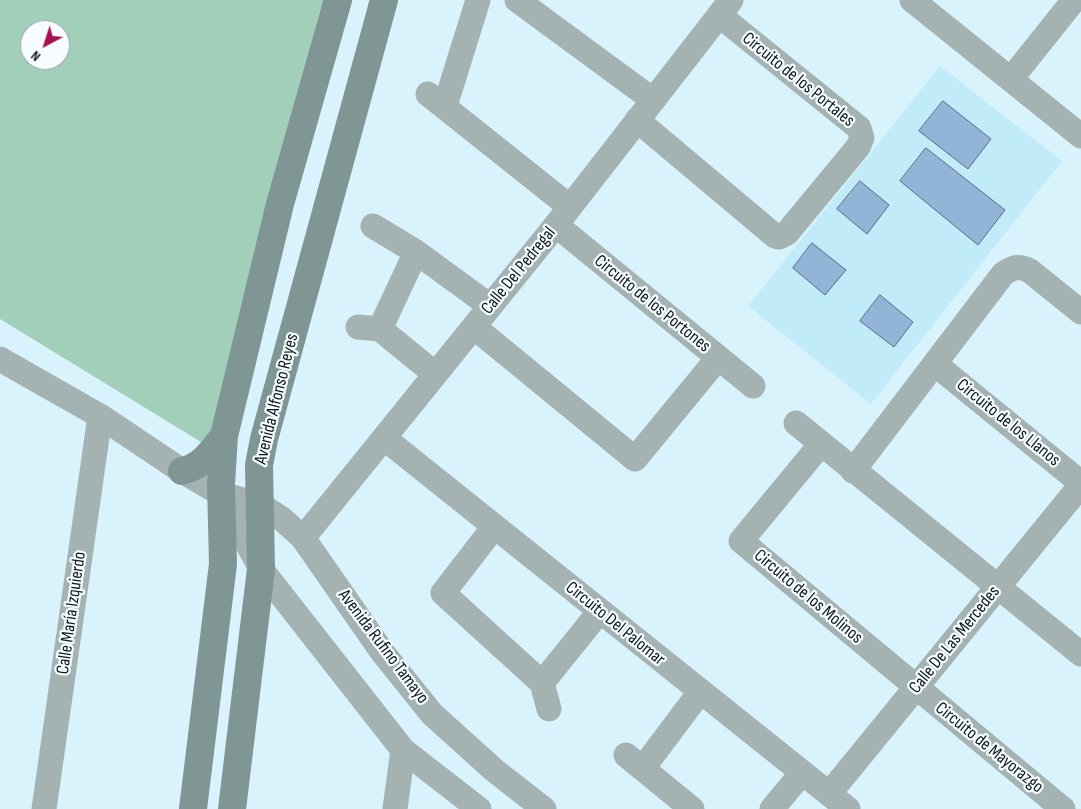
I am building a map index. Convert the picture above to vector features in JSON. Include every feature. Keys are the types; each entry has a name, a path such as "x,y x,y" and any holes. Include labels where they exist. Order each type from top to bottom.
{"street":[{"path":"193,809 223,564 221,494 224,436 280,204 338,0"},
{"name":"Avenida Alfonso Reyes","path":"232,809 261,569 259,465 264,439 384,0"},
{"name":"Circuito de los Portones","path":"474,327 635,459 718,358 436,100 478,0"},
{"path":"517,0 653,100"},
{"path":"912,0 1081,136"},
{"path":"1011,79 1074,0"},
{"name":"Calle Del Pedregal","path":"304,538 563,216 725,8"},
{"name":"Circuito de los Portales","path":"637,120 775,236 779,237 787,233 858,147 862,138 859,128 725,8"},
{"path":"373,226 416,252 490,306"},
{"path":"416,252 369,328 435,374"},
{"path":"854,471 1003,274 1016,267 1023,267 1081,312"},
{"path":"718,358 753,386"},
{"name":"Avenida Rufino Tamayo","path":"0,359 100,416 182,471 221,494 259,504 304,538 384,653 432,714 494,770 544,809"},
{"name":"Circuito de los Llanos","path":"935,364 1081,484"},
{"name":"Calle María Izquierdo","path":"44,809 100,416"},
{"path":"796,423 1081,654"},
{"path":"182,471 193,468 202,462 224,436"},
{"name":"Circuito Del Palomar","path":"384,438 839,802"},
{"name":"Circuito de los Molinos","path":"821,444 741,542 916,688"},
{"name":"Calle De Las Mercedes","path":"839,802 916,688 1081,484"},
{"path":"221,494 261,569 404,750 479,809"},
{"path":"494,527 434,595 542,683 549,709"},
{"path":"542,683 600,611"},
{"name":"Circuito de Mayorazgo","path":"916,688 1063,809"},
{"path":"692,809 634,762 700,692"},
{"path":"395,809 404,750"},
{"path":"772,809 802,773"}],"shaded area":[{"path":"940,66 1062,161 871,404 748,306"}],"green space":[{"path":"0,0 347,0 214,450 0,319"}],"building":[{"path":"943,101 991,139 968,169 919,131"},
{"path":"926,148 1005,210 978,245 900,181"},
{"path":"860,181 889,205 867,234 837,209"},
{"path":"812,243 846,270 825,295 793,268"},
{"path":"880,295 913,322 894,347 860,321"}]}
